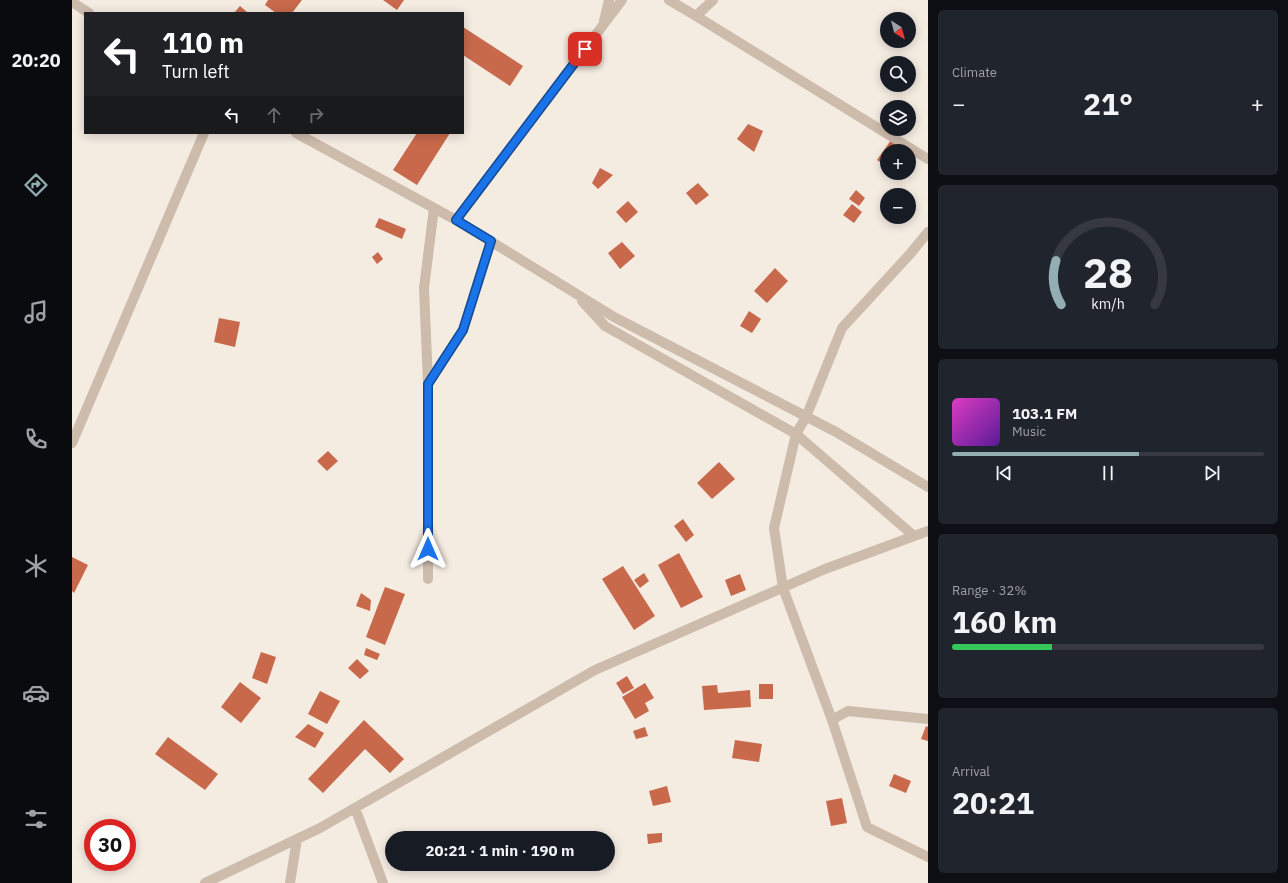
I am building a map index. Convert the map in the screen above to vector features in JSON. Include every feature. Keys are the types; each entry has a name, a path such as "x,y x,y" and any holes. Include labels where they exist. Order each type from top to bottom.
{"street":[{"path":"603,24 609,0"},
{"path":"456,220 622,0"},
{"path":"669,0 928,159"},
{"path":"696,16 713,0"},
{"path":"72,2 87,12"},
{"path":"72,443 204,134"},
{"path":"298,134 456,220 614,317 836,432 928,487"},
{"path":"428,578 428,384 424,288 434,208"},
{"path":"928,232 910,254 842,328 806,417 796,434 774,528 783,588 832,720 867,827 928,857"},
{"path":"428,384 463,330 491,241"},
{"path":"574,292 605,326 796,434 914,536"},
{"path":"205,883 320,828 594,670 825,569 928,531"},
{"path":"832,720 848,711 928,719"},
{"path":"355,808 383,883"},
{"path":"290,883 297,839"}],"building":[{"path":"268,0 302,0 293,12 275,12 265,5"},
{"path":"383,0 404,0 397,10"},
{"path":"240,6 247,12 235,12"},
{"path":"464,28 523,66 510,86 464,56"},
{"path":"748,124 763,131 754,152 737,139"},
{"path":"416,134 449,134 417,185 393,170"},
{"path":"891,140 897,144 888,144"},
{"path":"600,168 613,175 598,189 592,183"},
{"path":"698,183 709,195 696,205 686,193"},
{"path":"856,190 865,198 859,206 849,199"},
{"path":"628,201 638,212 626,223 616,212"},
{"path":"852,204 862,212 854,223 843,215"},
{"path":"379,218 406,229 402,239 375,227"},
{"path":"622,242 635,256 620,269 608,253"},
{"path":"378,252 383,259 377,264 372,257"},
{"path":"775,268 788,281 767,303 754,291"},
{"path":"749,311 761,319 752,333 740,326"},
{"path":"219,318 240,322 235,347 214,342"},
{"path":"328,451 338,461 327,471 317,461"},
{"path":"719,462 735,479 712,499 697,483"},
{"path":"683,519 694,535 686,542 674,526"},
{"path":"679,553 703,597 681,608 658,565"},
{"path":"72,557 88,565 74,593 72,591"},
{"path":"623,566 655,616 634,630 602,579"},
{"path":"644,573 649,581 640,588 634,580"},
{"path":"740,574 746,590 731,596 725,580"},
{"path":"385,587 405,594 385,645 366,637"},
{"path":"361,593 371,600 370,611 356,606"},
{"path":"366,648 380,654 377,660 364,655"},
{"path":"261,652 276,657 267,684 252,678"},
{"path":"357,659 369,671 360,679 348,668"},
{"path":"627,676 634,688 623,694 616,683"},
{"path":"240,682 261,698 241,723 221,707"},
{"path":"645,683 654,698 645,703 649,711 635,719 622,697"},
{"path":"759,684 773,684 773,699 759,699"},
{"path":"717,685 718,693 750,690 751,707 704,710 702,686"},
{"path":"320,691 340,701 327,724 308,714"},
{"path":"364,720 404,759 390,773 365,749 323,793 308,779"},
{"path":"308,724 324,733 315,748 295,737"},
{"path":"926,726 928,727 928,741 921,739"},
{"path":"645,727 648,736 636,739 633,731"},
{"path":"168,737 218,774 205,790 155,754"},
{"path":"735,740 762,744 759,762 732,758"},
{"path":"894,774 911,781 906,793 889,786"},
{"path":"667,786 671,802 653,806 649,791"},
{"path":"842,798 847,823 831,826 826,801"},
{"path":"662,833 662,842 648,844 647,834"}],"route":[{"path":"428,549 428,384 463,330 491,241 456,220 585,49"}]}
